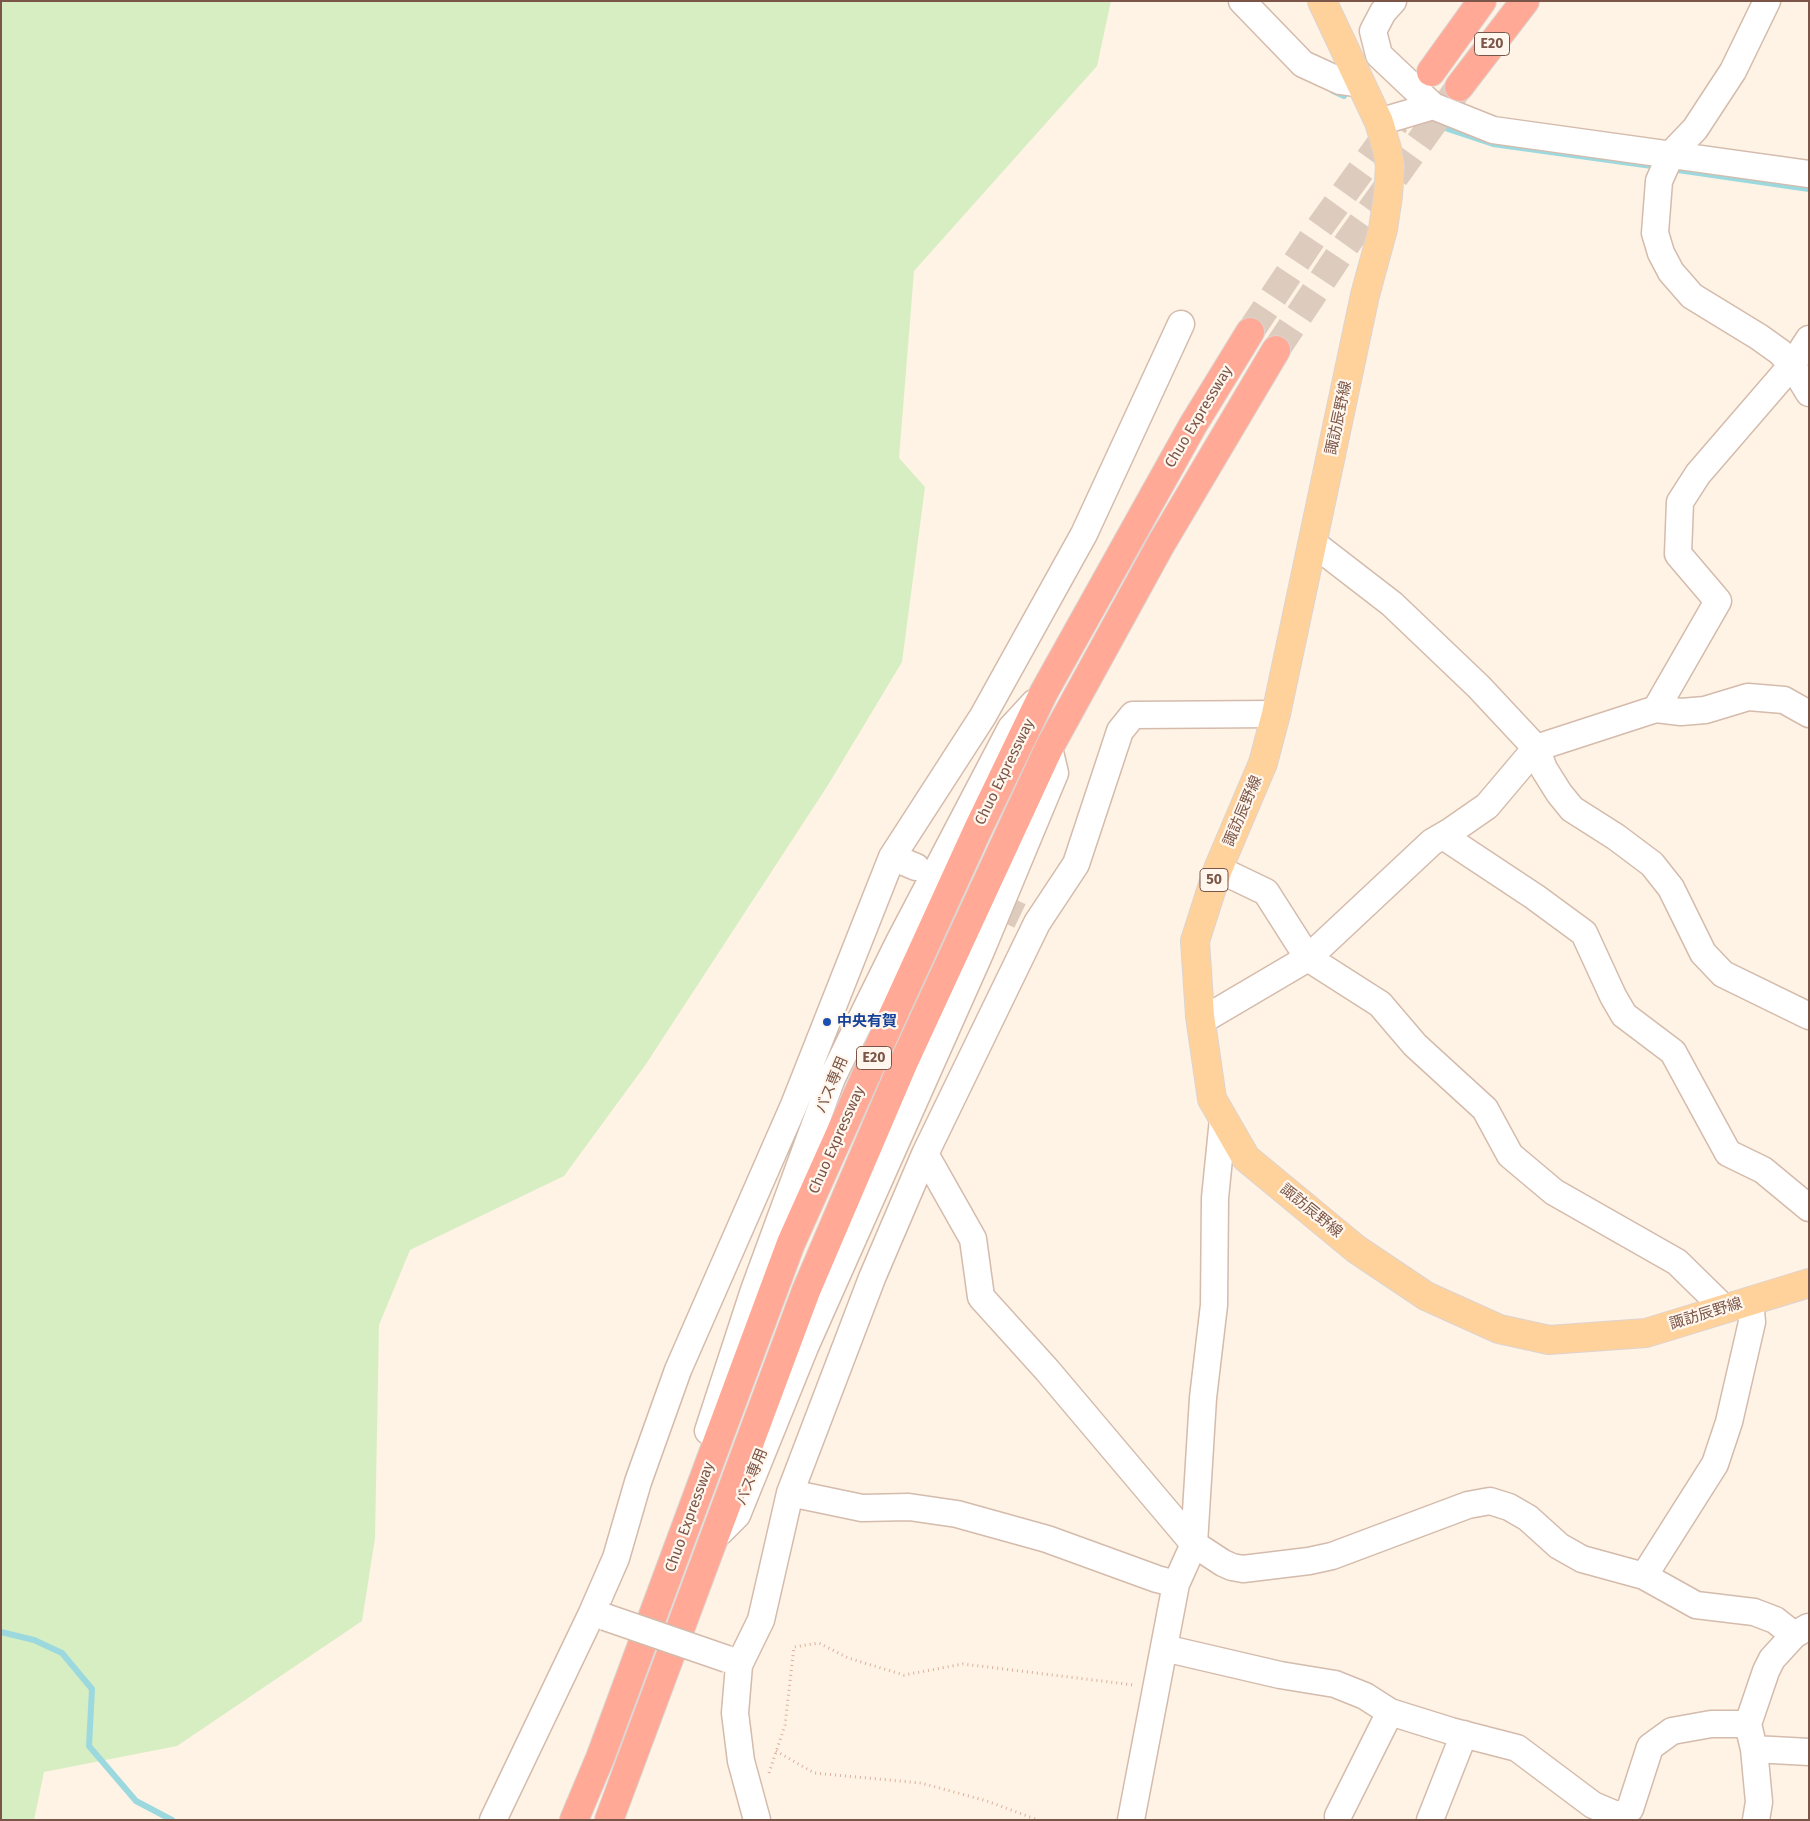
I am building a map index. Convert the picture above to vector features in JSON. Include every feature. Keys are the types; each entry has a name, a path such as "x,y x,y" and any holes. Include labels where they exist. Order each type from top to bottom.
{"highway":[{"name":"E20","path":"1431,72 1482,1"},
{"name":"E20","path":"1459,87 1525,1"},
{"name":"Chuo Expressway","path":"574,1820 600,1758 791,1243 914,970 1044,692 1193,425 1250,332"},
{"name":"Chuo Expressway","path":"609,1820 806,1291 903,1064 1049,748 1161,544 1276,350"}],"main road":[{"name":"諏訪辰野線","path":"1322,1 1379,122 1390,166 1387,205 1383,229 1365,296 1276,714 1263,763 1218,869 1195,941 1201,1021 1212,1099 1246,1158 1356,1249 1426,1296 1499,1329 1550,1340 1646,1333 1809,1283"}],"street":[{"path":"1242,1 1303,64 1340,81 1361,84"},
{"path":"1393,1 1383,12 1373,31 1379,55 1433,106 1492,130 1809,174"},
{"path":"1767,1 1733,71 1695,129 1671,154 1659,181 1655,232 1661,253 1671,272 1692,296 1780,352 1792,364 1809,393"},
{"path":"1379,122 1433,106"},
{"path":"493,1820 599,1615 638,1482 678,1370 794,1105 892,857 982,716 1084,534 1180,324"},
{"path":"1656,709 1718,601 1678,554 1680,502 1698,474 1792,364 1809,339"},
{"path":"1313,542 1392,604 1479,687 1536,748 1544,769 1559,794 1572,810 1616,837 1652,864 1671,888 1703,953 1723,974 1809,1016"},
{"path":"1201,1021 1308,958 1432,842 1487,806 1536,748 1656,709 1681,712 1706,710 1748,697 1784,700 1809,714"},
{"path":"758,1820 741,1761 735,1713 733,1662 762,1620 790,1494 872,1278 1029,920 1076,864 1120,731 1133,715 1276,714"},
{"path":"1443,836 1535,897 1584,933 1613,996 1624,1015 1673,1052 1728,1153 1763,1170 1809,1208"},
{"path":"892,857 916,867"},
{"path":"1218,869 1266,892 1308,958 1380,1004 1415,1045 1485,1109 1510,1155 1554,1192 1677,1262 1724,1308"},
{"path":"1131,1820 1176,1584 1194,1544 1204,1398 1214,1305 1215,1198 1223,1118"},
{"path":"925,1154 973,1239 981,1298 1047,1370 1194,1544 1223,1563 1243,1569 1309,1561 1332,1556 1468,1505 1490,1501 1509,1507 1528,1518 1559,1546 1582,1559 1644,1576 1696,1604 1754,1612 1802,1630 1772,1659 1748,1724 1754,1749 1759,1802 1756,1820"},
{"path":"1644,1576 1715,1464 1729,1422 1752,1322 1750,1300"},
{"path":"790,1494 862,1508 909,1507 957,1514 1047,1539 1157,1579 1176,1584"},
{"path":"599,1615 733,1662"},
{"path":"1164,1648 1280,1675 1335,1684 1365,1696 1390,1712 1517,1748 1590,1812 1619,1816 1630,1809 1650,1747 1672,1731 1711,1724 1748,1724"},
{"path":"1338,1816 1390,1712"},
{"path":"1430,1820 1464,1734"},
{"path":"1754,1749 1809,1752"}],"path":[{"path":"750,1795 765,1785 785,1725 794,1647 819,1643 848,1658 904,1675 963,1664 1157,1688"},
{"path":"776,1751 814,1773 921,1783 987,1801 1038,1820"}],"green space":[{"path":"1,1 1111,1 1097,66 914,271 899,458 925,487 902,662 828,785 646,1064 564,1176 410,1250 379,1325 375,1538 362,1621 177,1746 44,1772 34,1820 1,1820"}],"waterway":[{"path":"1333,91 1344,96"},
{"path":"1433,124 1493,144 1659,167"},
{"path":"1671,169 1809,189"},
{"path":"1,1632 34,1640 62,1653 92,1689 89,1746 136,1801 172,1820"}],"tunnel":[{"path":"1276,350 1343,249 1457,90"},
{"path":"1250,332 1317,231 1396,122"},
{"path":"933,874 1020,916"}],"place":[{"name":"中央有賀","path":"827,1022"}]}
